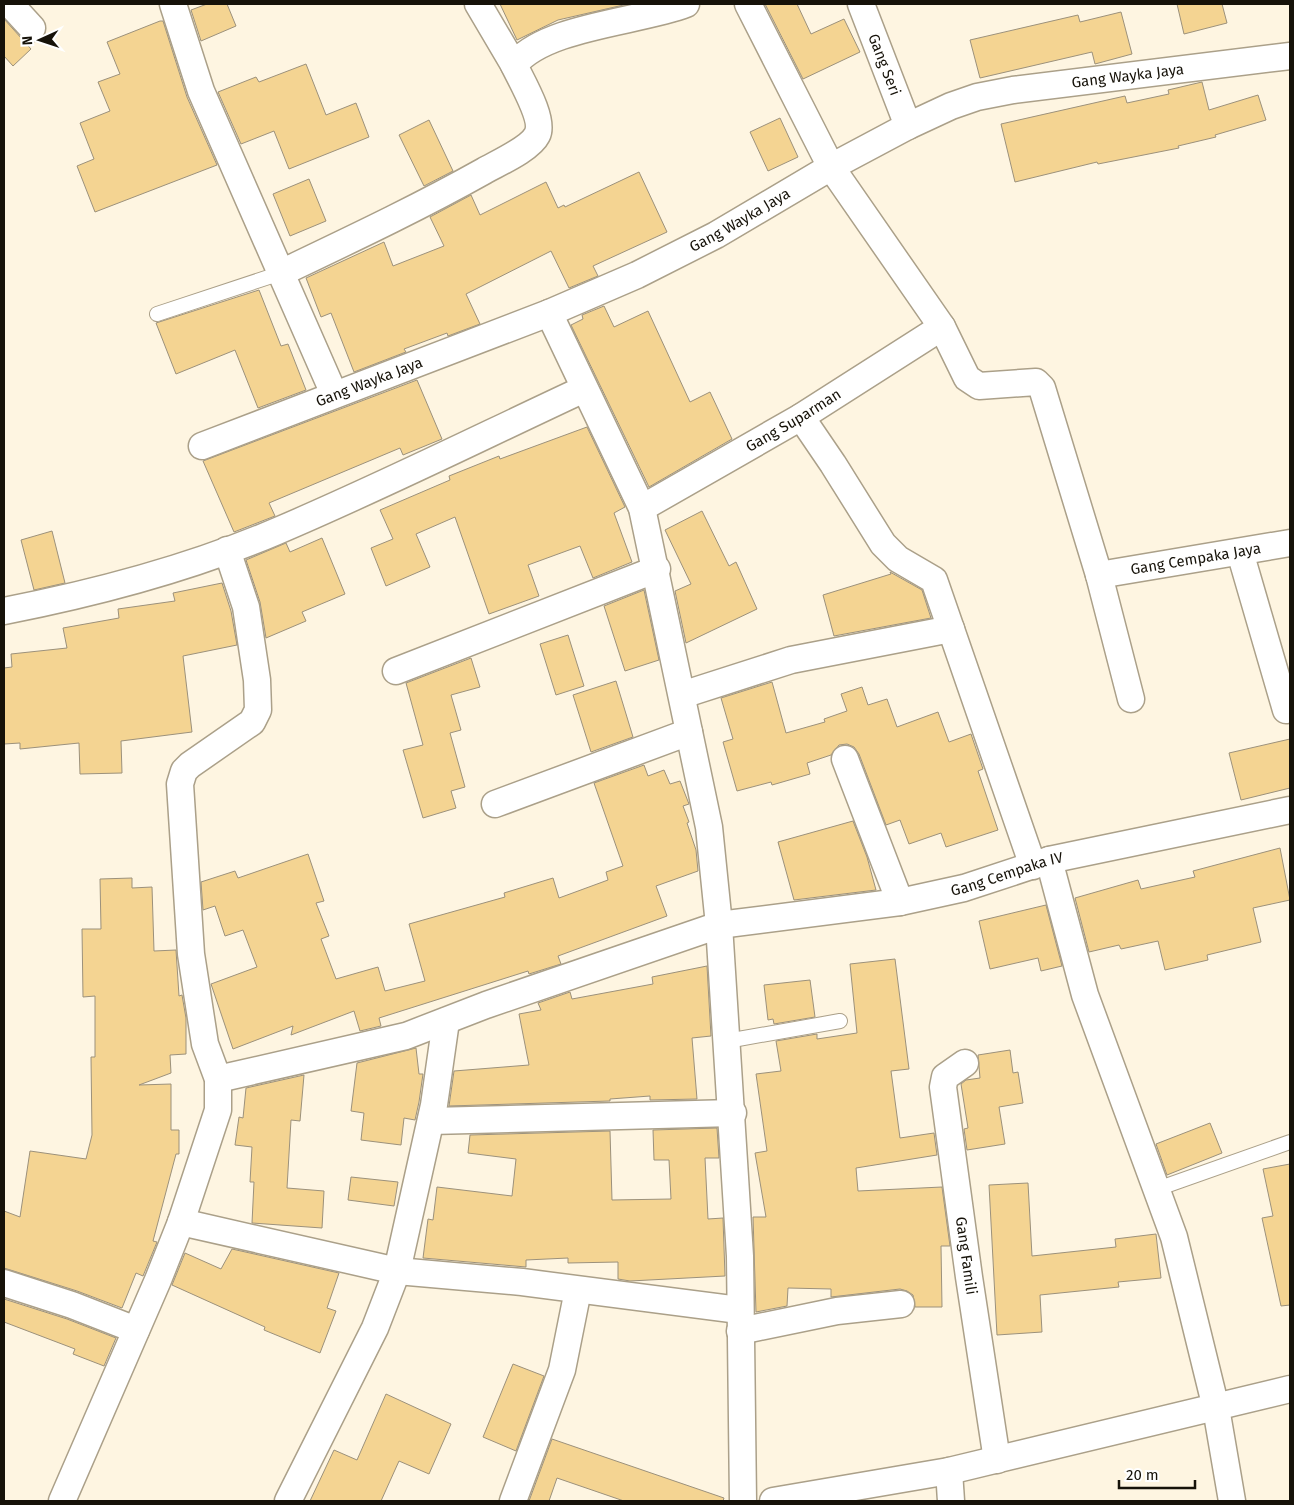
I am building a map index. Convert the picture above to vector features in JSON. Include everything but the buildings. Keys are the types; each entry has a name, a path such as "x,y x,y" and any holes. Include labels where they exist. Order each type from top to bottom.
{"street":[{"path":"10,4 32,28"},
{"path":"174,4 201,91 334,394"},
{"path":"281,273 420,206 518,152 534,139 539,128 538,118 514,65 478,4"},
{"path":"514,65 524,56 566,34 686,4"},
{"path":"748,4 831,168 942,327 967,378 979,386 1036,382 1041,385 1099,575 1132,699"},
{"name":"Gang Seri","path":"861,4 908,126"},
{"name":"Gang Wayka Jaya","path":"202,446 549,313 637,275 716,234 908,126 951,106 977,97 1181,68 1290,56"},
{"path":"549,313 642,508 709,828 719,925 740,1256 739,1320 743,1501"},
{"name":"Gang Suparman","path":"642,508 801,418 942,327"},
{"path":"4,611 156,575 275,532 584,389"},
{"path":"801,418 833,464 883,544 898,559 929,575 934,580 1041,863 1085,995 1174,1237 1216,1408 1232,1501"},
{"name":"Gang Cempaka Jaya","path":"1099,575 1290,543"},
{"path":"62,1501 181,1222 218,1110 218,1079 205,1044 191,954 180,784 184,771 190,764 252,722 258,710 256,680 246,608 227,550"},
{"path":"1240,552 1286,710"},
{"path":"396,671 656,569"},
{"path":"682,694 791,660 951,629"},
{"path":"495,804 689,732"},
{"path":"845,759 900,902"},
{"name":"Gang Cempaka IV","path":"218,1079 406,1036 486,1005 719,925 900,902 964,888 1041,863 1290,810"},
{"path":"288,1501 374,1328 397,1271 431,1121 446,1021"},
{"name":"Gang Famili","path":"965,1063 945,1076 943,1087 969,1278 997,1460"},
{"path":"431,1121 732,1113"},
{"path":"181,1222 397,1271 578,1290 739,1320 900,1304"},
{"path":"4,1283 72,1305 136,1330"},
{"path":"513,1501 562,1370 578,1290"},
{"path":"773,1501 997,1460 1290,1389"},
{"path":"949,1470 951,1501"}],"lane":[{"path":"157,314 281,273"},
{"path":"727,1041 840,1021"},
{"path":"1157,1189 1290,1142"}]}
